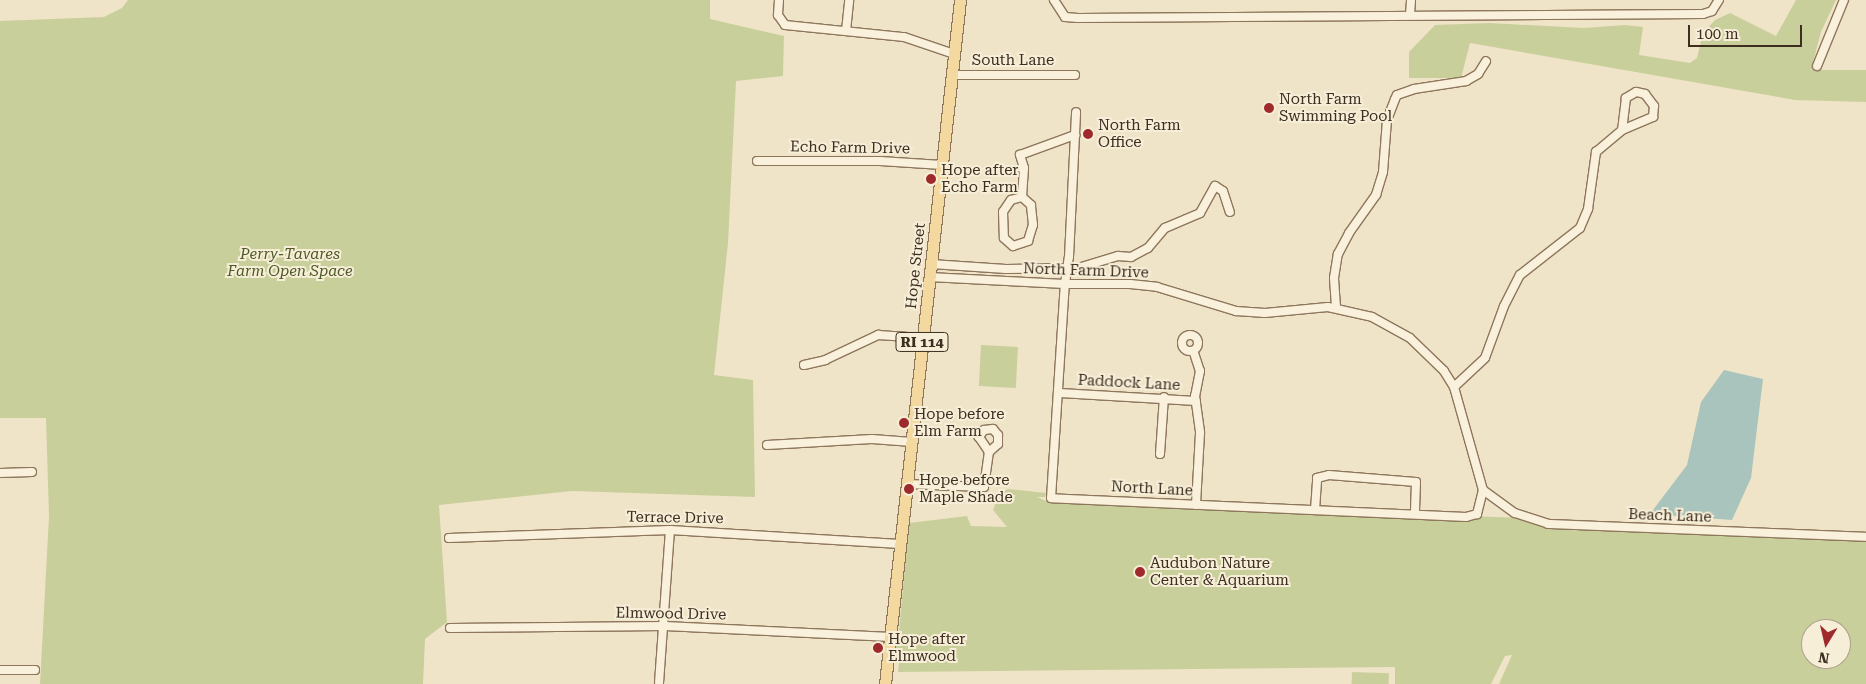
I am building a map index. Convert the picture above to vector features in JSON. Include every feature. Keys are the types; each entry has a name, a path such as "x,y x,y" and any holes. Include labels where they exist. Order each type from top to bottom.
{"main road":[{"name":"Hope Street","path":"886,684 960,0"}],"street":[{"path":"779,0 778,15 785,25 904,37 954,54"},
{"path":"846,30 849,0"},
{"path":"1054,0 1065,17 1078,18 1703,14 1712,11 1719,0"},
{"path":"1410,0 1410,15"},
{"path":"1817,66 1844,0"},
{"path":"1336,307 1334,278 1338,254 1349,233 1376,195 1384,166 1387,120 1397,94 1414,89 1466,82 1478,74 1486,61"},
{"name":"South Lane","path":"951,75 1075,75"},
{"path":"1454,387 1480,366 1488,353 1504,306 1520,275 1580,228 1588,209 1596,152 1622,130 1654,117 1654,106 1645,94 1636,92 1626,98 1622,130"},
{"name":"North Lane","path":"1076,112 1060,392 1051,498 1466,517 1477,514 1483,490"},
{"path":"1022,198 1024,168 1020,155 1075,135"},
{"name":"Echo Farm Drive","path":"756,161 880,161 942,165"},
{"name":"North Farm Drive","path":"931,264 954,268 1066,268 1118,256 1131,257 1148,248 1165,228 1200,213 1216,186 1223,190 1230,212"},
{"path":"1022,198 1031,205 1032,232 1028,241 1013,246 1004,238 1003,212 1011,200 1022,198"},
{"name":"North Farm Drive","path":"929,278 1157,286 1186,298 1246,313 1336,307 1372,317 1410,338 1444,371 1454,387 1483,490"},
{"path":"804,365 825,360 878,335 923,338"},
{"path":"1194,353 1200,367 1196,401 1200,433 1196,505"},
{"name":"Paddock Lane","path":"1060,392 1196,401"},
{"path":"1160,454 1164,398"},
{"path":"767,445 872,439 912,442"},
{"path":"907,484 984,487 989,452"},
{"path":"0,480 0,473 32,472"},
{"path":"1315,510 1317,478 1329,475 1416,482 1415,514"},
{"name":"Beach Lane","path":"1483,490 1515,513 1548,524 1866,537"},
{"path":"659,683 665,626 670,530"},
{"name":"Terrace Drive","path":"449,538 670,530 900,544"},
{"name":"Elmwood Drive","path":"450,628 665,626 891,637"},
{"path":"0,670 35,670"}],"green space":[{"name":"Perry-Tavares Farm Open Space","path":"128,0 710,0 710,19 784,36 783,76 736,81 728,243 714,375 753,380 755,497 572,491 439,505 447,622 425,639 423,684 40,684 49,516 46,418 0,418 0,21 104,17 122,8"},
{"path":"1796,0 1836,0 1821,32 1811,70 1866,70 1866,102 1795,100 1470,43 1461,78 1409,78 1409,52 1435,25 1489,23 1584,28 1625,25 1643,27 1639,55 1690,63 1697,58 1703,33 1715,20 1730,13 1776,36"},
{"path":"981,345 1018,347 1016,388 979,386"},
{"path":"1008,489 1046,493 1045,497 1037,497 1048,502 1585,520 1572,530 1578,531 1582,524 1866,541 1866,684 1499,684 1512,655 1505,656 1491,684 1395,684 1395,667 898,672 899,662 894,652 896,642 901,640 902,632 899,630 909,523 967,516 971,526 1007,527 993,510 999,494"},
{"path":"1352,672 1389,673 1389,684 1352,684"}],"water":[{"path":"1724,370 1763,379 1751,478 1732,520 1650,514 1687,465 1701,402"}],"place":[{"name":"North Farm Swimming Pool","path":"1269,108"},
{"name":"North Farm Office","path":"1088,134"},
{"name":"Hope after Echo Farm","path":"931,179"},
{"name":"Hope before Elm Farm","path":"904,423"},
{"name":"Hope before Maple Shade","path":"909,489"},
{"name":"Audubon Nature Center & Aquarium","path":"1140,572"},
{"name":"Hope after Elmwood","path":"878,648"}]}
